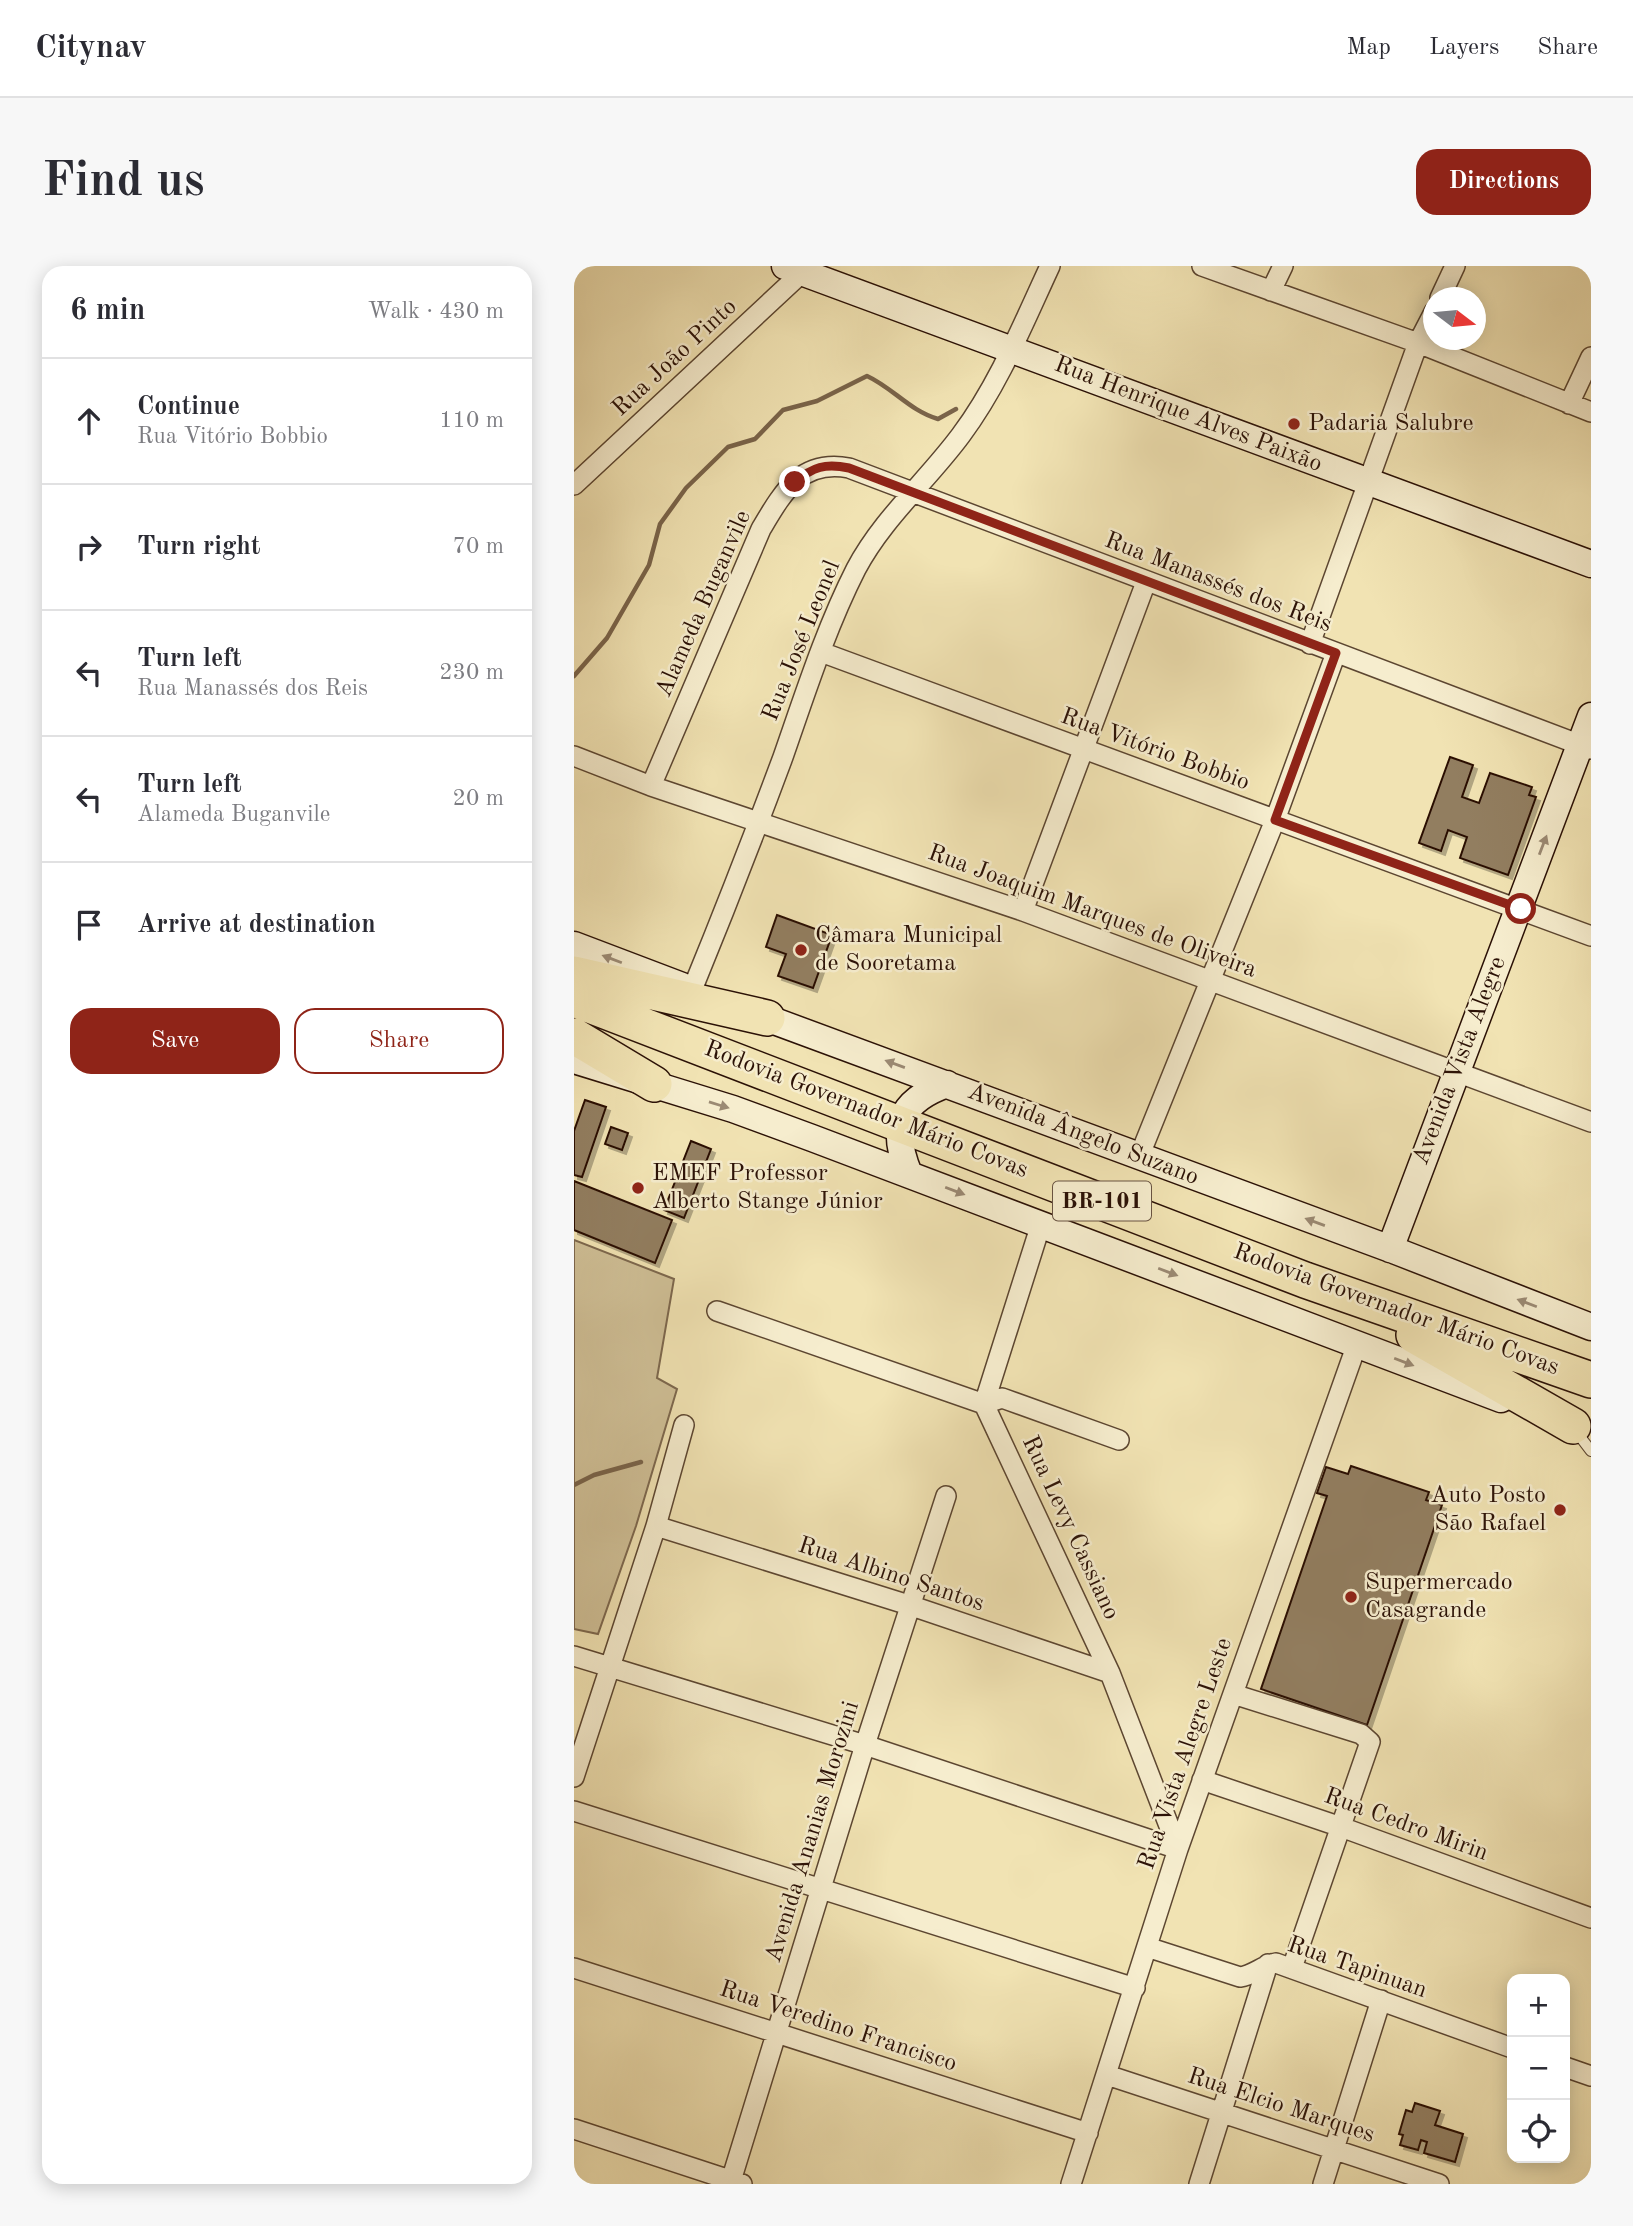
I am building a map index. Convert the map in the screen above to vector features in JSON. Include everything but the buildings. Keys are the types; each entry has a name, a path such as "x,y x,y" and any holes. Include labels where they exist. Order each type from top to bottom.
{"highway":[{"path":"574,974 767,1018"},
{"name":"Rodovia Governador Mário Covas","path":"574,999 1305,1279 1591,1380"},
{"path":"574,1036 654,1084"},
{"path":"1305,1279 1402,1328 1585,1437"}],"main road":[{"name":"Rua Henrique Alves Paixão","path":"799,268 1591,565"},
{"name":"Avenida Vista Alegre","path":"1390,1250 1518,908 1586,747 1591,716"},
{"name":"Avenida Ângelo Suzano","path":"574,945 1591,1327"},
{"path":"574,1060 733,1110 909,1174 1357,1344 1585,1437"},
{"path":"909,1174 901,1149 900,1122 911,1104 927,1091 947,1084"}],"street":[{"name":"Rua José Leonel","path":"692,990 759,822 821,652 858,566 910,493 960,436 1012,349 1050,266"},
{"path":"1202,266 1418,344 1591,412"},
{"path":"1271,291 1283,266"},
{"path":"1445,287 1455,266"},
{"name":"Rua João Pinto","path":"574,485 799,268"},
{"path":"1310,644 1423,333"},
{"path":"1569,404 1591,357"},
{"name":"Rua Manassés dos Reis","path":"828,464 849,468 1586,747"},
{"name":"Alameda Buganvile","path":"651,786 761,529 777,503 795,482 810,470 828,464"},
{"path":"1023,911 1146,582"},
{"name":"Rua Vitório Bobbio","path":"821,652 1083,751 1591,936"},
{"path":"1139,1157 1275,820 1336,653"},
{"name":"Rua Joaquim Marques de Oliveira","path":"574,756 651,786 1023,911 1591,1122"},
{"path":"984,1404 1041,1224"},
{"path":"717,1311 984,1404 1002,1398 1119,1440"},
{"name":"Rua Vista Alegre Leste","path":"1071,2184 1178,1849 1357,1344"},
{"name":"Rua Levy Cassiano","path":"984,1404 1110,1673 1178,1849"},
{"path":"574,1777 656,1526 684,1424"},
{"name":"Avenida Ananias Morozini","path":"734,2183 821,1887 946,1496"},
{"name":"Rua Albino Santos","path":"656,1526 912,1606 1110,1673"},
{"path":"574,1656 865,1745 1178,1849"},
{"path":"1233,1693 1361,1734 1370,1742 1292,1968"},
{"name":"Rua Cedro Mirin","path":"1202,1780 1341,1827 1591,1918"},
{"path":"574,1811 1135,1988"},
{"name":"Rua Tapinuan","path":"1147,1947 1240,1978 1255,1975 1268,1964 1276,1963 1507,2046"},
{"path":"1199,2184 1268,1964"},
{"name":"Rua Veredino Francisco","path":"574,1968 1088,2133"},
{"path":"1323,2184 1381,2000"},
{"path":"1570,2069 1591,2076"},
{"name":"Rua Elcio Marques","path":"1107,2075 1438,2184"},
{"path":"574,2129 734,2183"}],"shaded area":[{"path":"574,1240 674,1279 657,1378 677,1389 636,1526 598,1634 574,1629"}],"waterway":[{"path":"574,676 607,638 649,565 660,524 686,488 728,447 755,439 783,410 817,401 867,376 910,405 938,419 956,409"},
{"path":"574,1485 594,1475 641,1462"}],"place":[{"name":"Padaria Salubre","path":"1294,424"},
{"name":"Câmara Municipal de Sooretama","path":"801,950"},
{"name":"EMEF Professor Alberto Stange Júnior","path":"638,1188"},
{"name":"Auto Posto São Rafael","path":"1560,1510"},
{"name":"Supermercado Casagrande","path":"1351,1597"}],"route":[{"path":"795,482 810,470 828,464 849,468 1336,653 1275,820 1521,909"}]}
